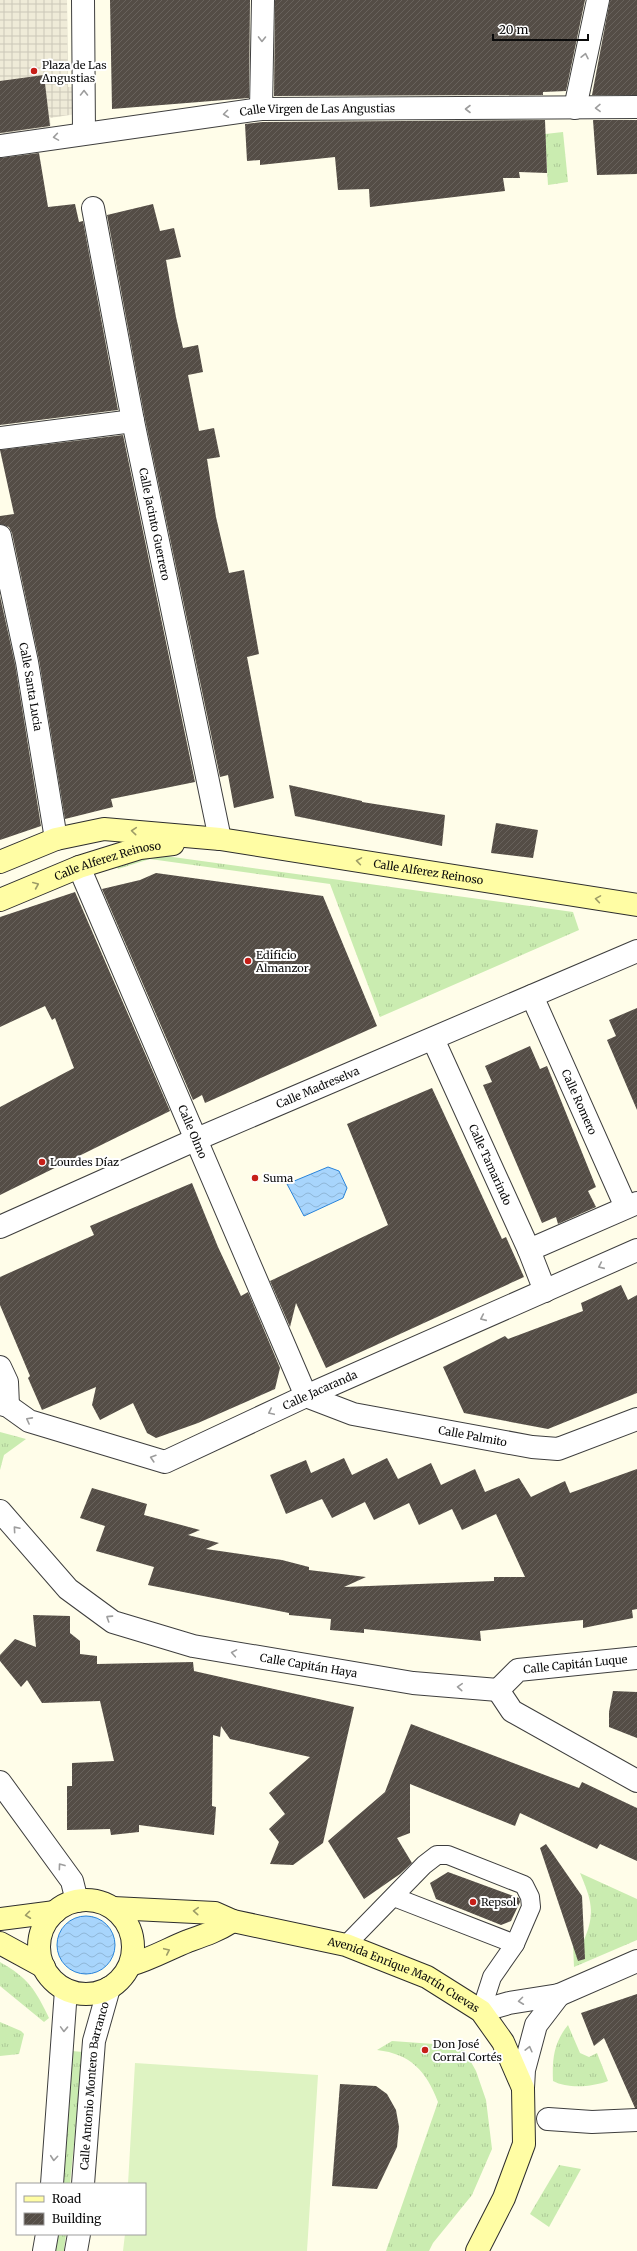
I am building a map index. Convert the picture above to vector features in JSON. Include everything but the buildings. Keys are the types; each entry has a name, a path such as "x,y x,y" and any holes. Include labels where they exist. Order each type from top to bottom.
{"main road":[{"name":"Calle Alferez Reinoso","path":"0,862 56,839 104,829 220,839 637,905"},
{"name":"Calle Alferez Reinoso","path":"0,900 79,867 140,848 220,839"},
{"path":"0,1919 55,1912 78,1901 96,1901 113,1908 124,1919 132,1933 133,1949 130,1965 122,1978 109,1988 95,1993 80,1994 66,1990 53,1980 44,1967 40,1953 40,1937 46,1924 55,1912"},
{"name":"Avenida Enrique Martín Cuevas","path":"113,1908 215,1913 233,1921 346,1945 427,1978 481,2011 503,2042 523,2088 524,2144 504,2198 477,2251"},
{"path":"130,1965 150,1959 187,1942 215,1933 233,1921"},
{"path":"0,1943 44,1967"}],"street":[{"path":"83,0 84,132"},
{"path":"260,109 263,0"},
{"path":"575,108 598,0"},
{"name":"Calle Virgen de Las Angustias","path":"0,146 84,132 260,109 637,107"},
{"name":"Calle Jacinto Guerrero","path":"93,208 132,421 220,839"},
{"path":"0,438 132,421"},
{"name":"Calle Santa Lucia","path":"0,536 27,662 56,839"},
{"name":"Calle Olmo","path":"79,867 306,1396"},
{"name":"Calle Madreselva","path":"0,1227 197,1139 637,951"},
{"name":"Calle Romero","path":"532,996 631,1205"},
{"name":"Calle Tamarindo","path":"433,1039 529,1250 545,1291"},
{"path":"529,1250 631,1205"},
{"name":"Calle Jacaranda","path":"4,1405 29,1421 165,1462 306,1396 637,1250"},
{"path":"0,1367 7,1382 4,1405"},
{"name":"Calle Palmito","path":"306,1396 353,1414 538,1448 558,1449 637,1419"},
{"name":"Calle Capitán Haya","path":"0,1511 68,1589 114,1622 193,1646 413,1683 498,1690"},
{"name":"Calle Capitán Luque","path":"498,1690 518,1670 637,1658"},
{"path":"498,1690 512,1711 637,1781"},
{"path":"0,1782 72,1881 78,1901"},
{"path":"481,2011 509,2003 559,1995 637,1961"},
{"name":"Calle Antonio Montero Barranco","path":"83,2183 94,2041 109,1988"},
{"path":"52,2183 66,1990"},
{"path":"523,2088 524,2070 536,2025 559,1995"},
{"path":"548,2119 592,2122 637,2120"},
{"path":"44,2251 47,2235"},
{"path":"76,2251 79,2235"}],"lane":[{"path":"346,1945 424,1865 437,1855 448,1855 455,1857 524,1885 530,1897 531,1907 515,1944 492,1977 481,2011"},
{"path":"394,1897 515,1944"}],"green space":[{"path":"563,132 568,182 548,185 545,134"},
{"path":"151,854 573,912 579,930 380,1017 330,884 150,859 118,869 116,864"},
{"path":"0,1432 26,1439 4,1455 0,1470"},
{"path":"580,1873 637,1899 637,1940 574,1967 573,1945 584,1940 588,1930 591,1914 591,1906 587,1891"},
{"path":"0,1962 18,1973 30,1985 49,2018 44,2022 0,1986"},
{"path":"0,2022 21,2031 24,2034 19,2054 0,2056"},
{"path":"568,2025 580,2053 589,2057 597,2053 608,2081 595,2085 573,2086 559,2084 553,2081 555,2051 563,2031"},
{"path":"392,2041 462,2046 476,2071 486,2100 492,2149 472,2195 433,2243 429,2251 386,2251 438,2102 428,2081 416,2066 399,2055 377,2050"},
{"path":"72,2051 83,2052 70,2183 61,2183"},
{"path":"135,2063 318,2075 307,2251 123,2251 125,2235 146,2235 146,2183 128,2183"},
{"path":"559,2165 581,2169 549,2227 530,2214"},
{"path":"57,2235 66,2235 64,2251 55,2251"}],"shaded area":[{"name":"Plaza de Las Angustias","path":"0,0 67,0 68,87 75,87 76,114 50,118 51,129 0,136"}],"water":[{"path":"328,1167 339,1171 347,1188 343,1198 304,1216 287,1184"},
{"path":"80,1916 92,1916 107,1924 115,1939 115,1951 107,1966 92,1974 80,1974 65,1966 57,1951 57,1939 65,1924"}],"place":[{"name":"Plaza de Las Angustias","path":"34,71"},
{"name":"Edificio Almanzor","path":"248,961"},
{"name":"Lourdes Díaz","path":"42,1162"},
{"name":"Suma","path":"255,1178"},
{"name":"Repsol","path":"473,1902"},
{"name":"Don José Corral Cortés","path":"425,2050"}]}
